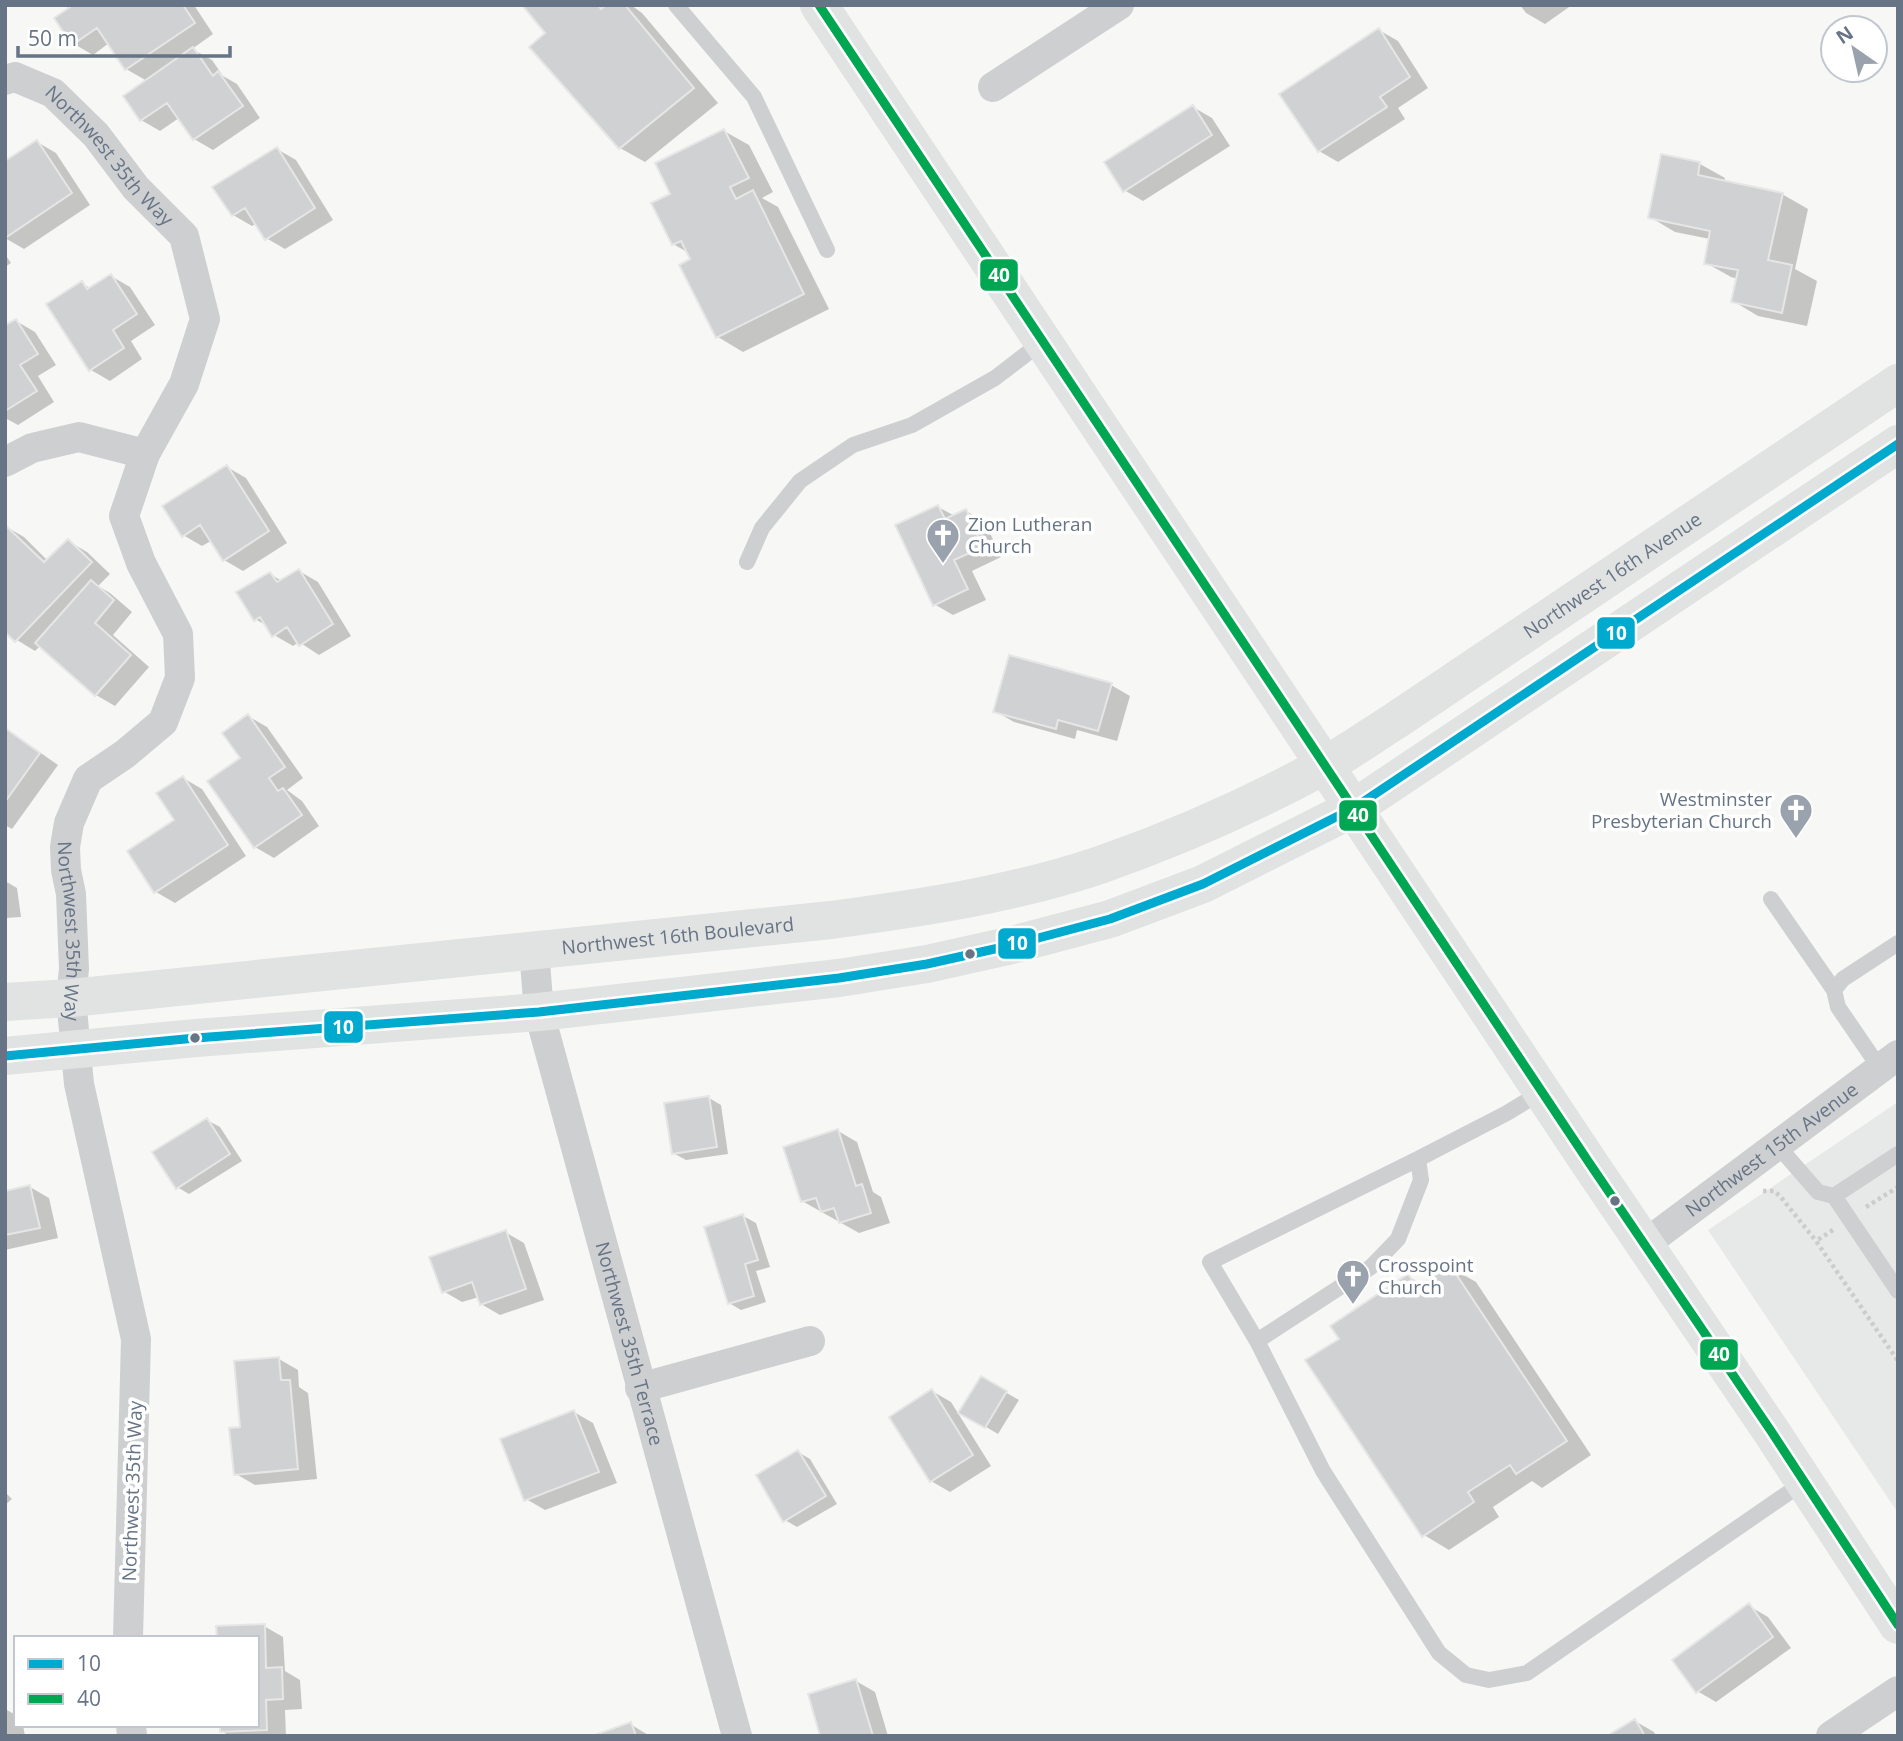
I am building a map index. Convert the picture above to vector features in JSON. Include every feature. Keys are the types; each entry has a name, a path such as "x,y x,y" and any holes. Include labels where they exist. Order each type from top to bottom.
{"main road":[{"path":"818,5 1898,1625"},
{"path":"5,1056 538,1012 839,978 928,964 1110,919 1203,884 1354,808 1898,443 1883,393"},
{"name":"Northwest 16th Avenue","path":"1326,765 1883,393"},
{"name":"Northwest 16th Boulevard","path":"5,1002 71,998 831,920 919,908 1008,890 1099,865 1186,832 1260,799 1326,765"}],"street":[{"path":"993,87 1119,5"},
{"name":"Northwest 35th Way","path":"10,79 53,93 96,135 136,188 184,236 205,319 184,384 145,454 124,516 141,563 178,634 180,678 163,722 125,754 88,779 69,822 65,847 71,894 74,969 71,998 79,1084 136,1339 128,1636"},
{"path":"5,462 32,448 79,438 145,454"},
{"name":"Northwest 35th Terrace","path":"534,950 538,1012 737,1736"},
{"name":"Northwest 15th Avenue","path":"1645,1244 1888,1061"},
{"path":"640,1388 810,1341"},
{"path":"1831,1736 1898,1691"}],"lane":[{"path":"676,5 754,97 827,250"},
{"path":"747,562 762,527 800,481 853,445 912,425 995,378 1042,342"},
{"path":"1771,900 1834,990 1838,1007 1888,1061"},
{"path":"1834,990 1843,979 1898,943"},
{"path":"1543,1091 1507,1113 1418,1159 1210,1262 1257,1341 1324,1471 1439,1653 1466,1675 1489,1680 1527,1672 1804,1482"},
{"path":"1777,1145 1818,1192 1834,1196 1898,1292"},
{"path":"1834,1196 1897,1157"},
{"path":"1257,1341 1371,1267 1398,1239 1421,1180 1418,1159"}],"path":[{"path":"1761,1191 1774,1191 1780,1196 1816,1241"}],"shaded area":[{"path":"1898,1102 1898,1513 1708,1230"}],"building":[{"path":"73,5 183,5 195,23 125,70 97,28 72,45 54,18"},
{"path":"522,5 598,5 601,9 606,5 625,5 694,88 619,149 529,47 545,33"},
{"path":"1379,28 1410,77 1380,97 1387,107 1318,152 1279,94"},
{"path":"193,47 213,76 218,71 243,106 193,140 167,103 140,121 123,96"},
{"path":"1193,105 1212,135 1123,192 1104,162"},
{"path":"724,129 749,178 730,187 736,199 753,190 804,294 716,338 679,265 690,259 681,241 672,245 651,203 670,194 655,163"},
{"path":"37,140 72,193 5,238 5,161"},
{"path":"277,147 315,208 265,240 245,208 232,216 212,187"},
{"path":"1661,154 1700,162 1698,175 1783,193 1768,260 1792,265 1782,313 1731,302 1738,270 1704,264 1710,231 1648,218"},
{"path":"111,274 137,314 113,330 124,348 89,371 46,304 82,281 87,289"},
{"path":"16,319 38,354 20,365 37,391 5,411 5,325"},
{"path":"227,465 269,531 223,561 200,525 182,537 162,506"},
{"path":"938,505 945,519 966,509 983,547 954,560 968,589 933,606 895,525"},
{"path":"5,525 44,562 68,539 92,562 15,642 5,632"},
{"path":"299,569 333,624 299,646 287,627 272,637 260,617 254,621 236,592 270,572 277,582"},
{"path":"91,580 114,600 95,623 131,655 95,696 35,643"},
{"path":"1009,655 1112,683 1098,731 1058,720 1056,729 993,712"},
{"path":"248,714 285,767 269,778 278,791 283,788 302,815 254,848 207,781 240,758 222,733"},
{"path":"5,728 40,753 5,802"},
{"path":"183,776 228,845 154,893 127,851 174,820 156,793"},
{"path":"709,1096 717,1147 672,1154 664,1103"},
{"path":"207,1118 230,1154 176,1189 152,1152"},
{"path":"838,1129 856,1186 862,1184 871,1213 839,1223 834,1208 821,1212 816,1198 801,1202 783,1147"},
{"path":"30,1185 40,1228 5,1235 5,1191"},
{"path":"743,1214 758,1260 745,1264 754,1296 728,1304 704,1227"},
{"path":"506,1230 526,1289 480,1305 472,1282 442,1293 429,1257"},
{"path":"1450,1265 1567,1441 1516,1474 1510,1465 1468,1492 1474,1502 1422,1537 1305,1360 1339,1339 1330,1326 1408,1274 1417,1287"},
{"path":"279,1357 281,1380 290,1380 298,1469 234,1475 229,1428 240,1427 234,1361"},
{"path":"981,1376 1007,1391 985,1428 958,1413"},
{"path":"932,1389 973,1455 930,1482 889,1417"},
{"path":"574,1410 599,1472 524,1501 500,1439"},
{"path":"798,1450 826,1496 783,1522 756,1475"},
{"path":"1749,1603 1773,1637 1696,1693 1672,1660"},
{"path":"265,1624 266,1668 282,1667 283,1699 266,1700 267,1730 220,1732 220,1727 259,1727 259,1636 217,1636 216,1626"},
{"path":"856,1679 873,1736 820,1736 808,1694"},
{"path":"1635,1719 1645,1736 1607,1736"},
{"path":"631,1722 636,1736 592,1736"}],"transit line":[{"name":"40","path":"819,5 1898,1625"},
{"name":"10","path":"5,1056 196,1038 539,1012 839,978 927,964 1110,919 1203,884 1354,808 1898,444"}],"place":[{"name":"Zion Lutheran Church","path":"943,565"},
{"name":"Westminster Presbyterian Church","path":"1796,840"},
{"name":"Crosspoint Church","path":"1353,1306"}]}
